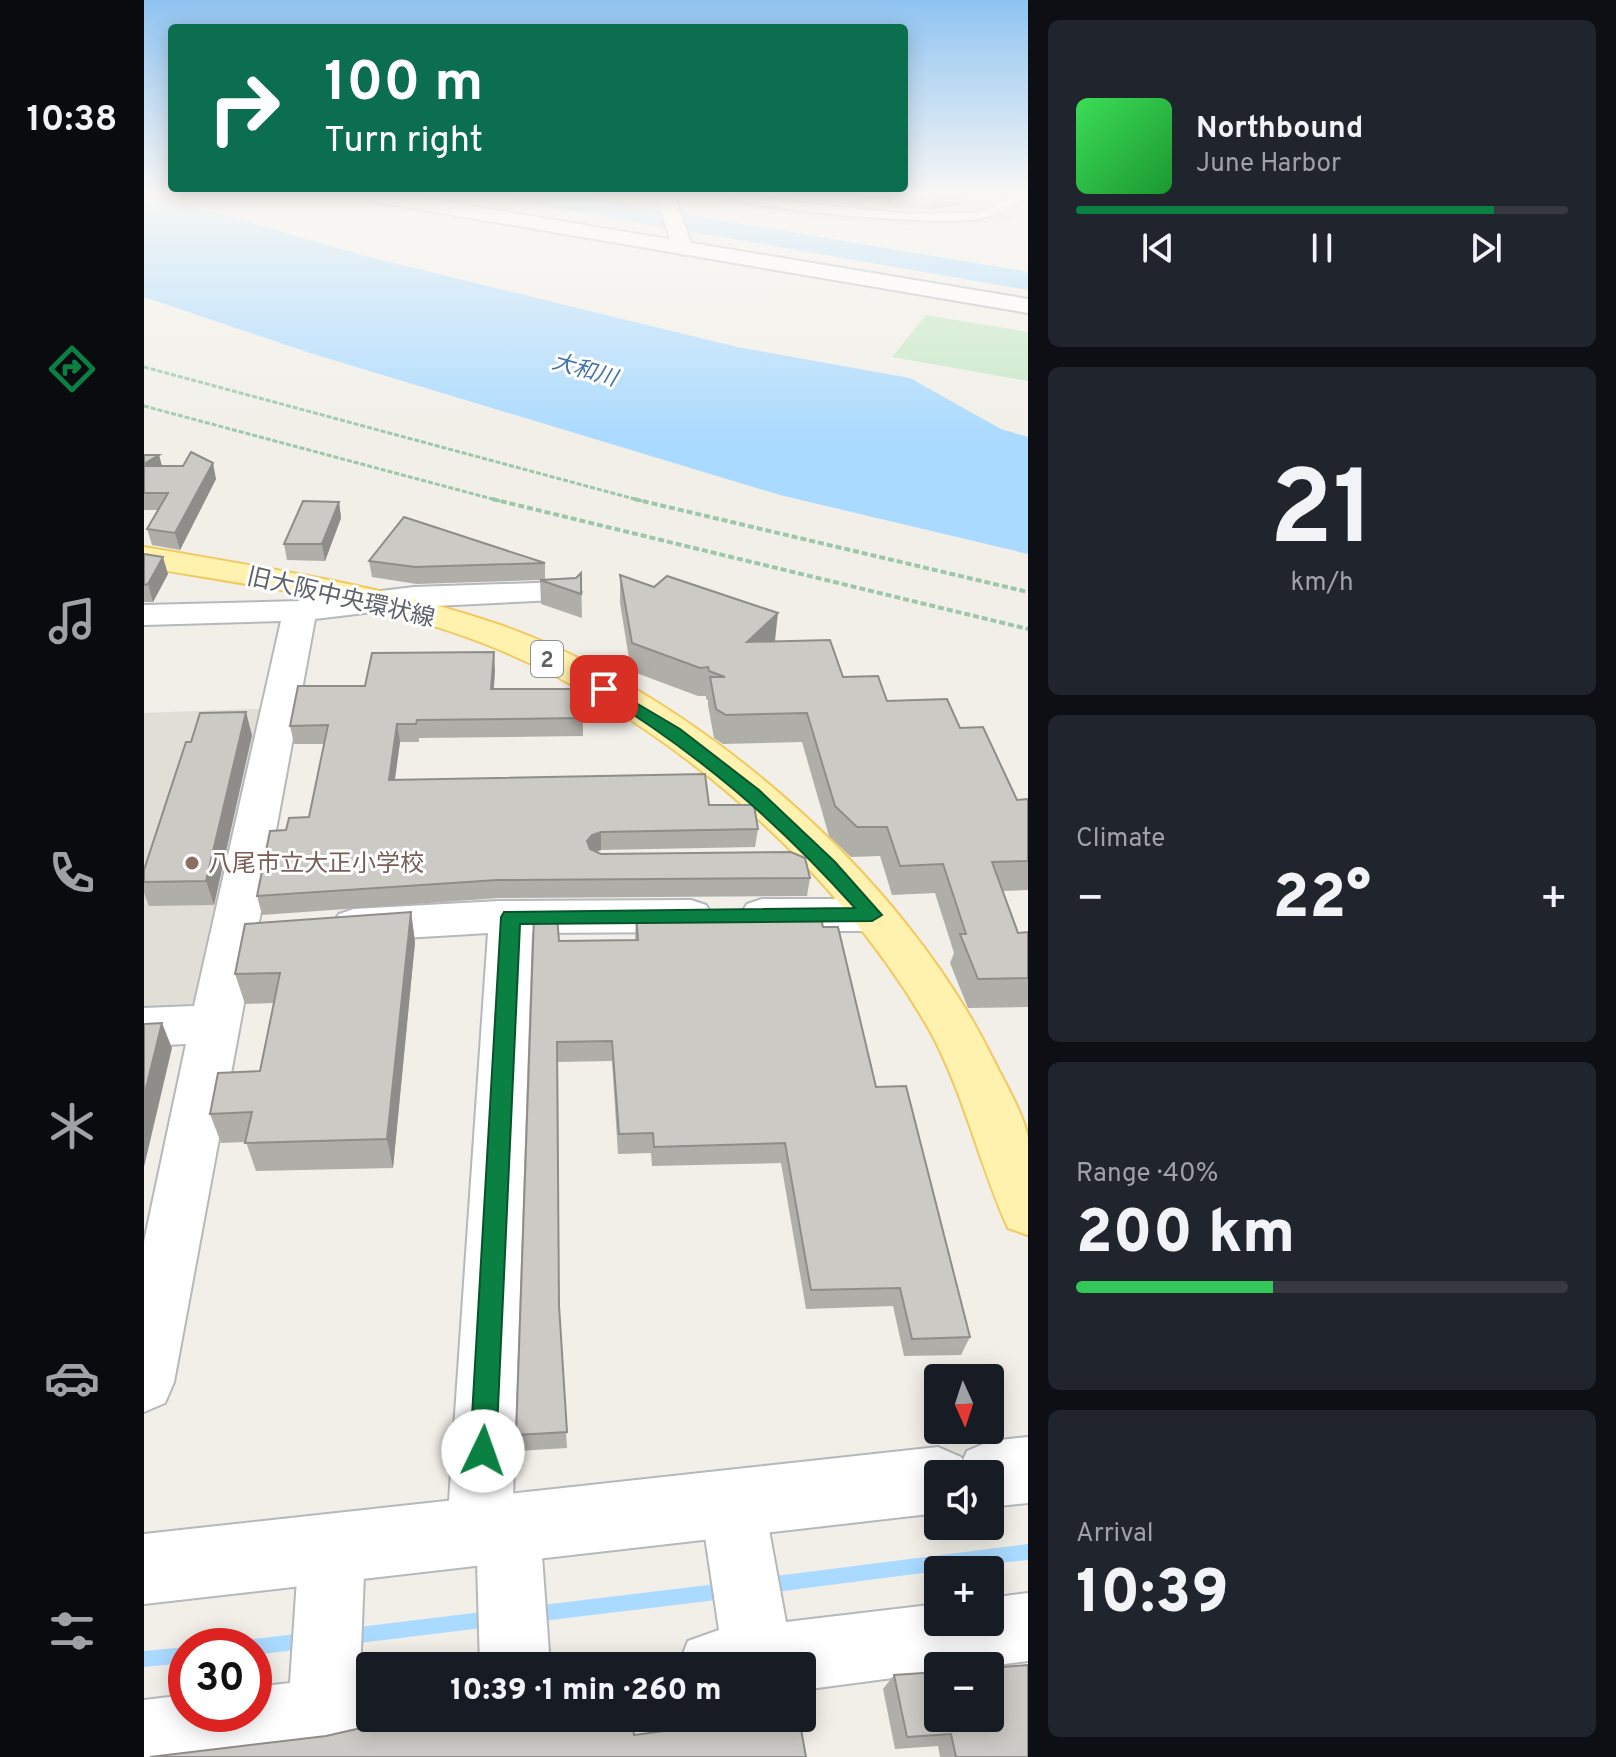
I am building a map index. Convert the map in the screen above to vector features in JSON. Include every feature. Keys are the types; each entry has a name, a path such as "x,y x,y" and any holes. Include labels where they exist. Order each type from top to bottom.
{"main road":[{"path":"873,277 1028,306"},
{"name":"旧大阪中央環状線","path":"144,557 380,600 494,635 580,675 674,732 753,794 803,857 872,915 896,941 949,1020 991,1110 1028,1210"},
{"path":"1004,1473 1028,1470"},
{"path":"144,1569 330,1579 499,1549 736,1531 924,1484"}],"street":[{"path":"144,615 300,611 380,600 565,592"},
{"path":"144,1382 214,1024 255,934 300,611"},
{"path":"320,928 511,917 872,915"},
{"path":"511,917 499,1549 513,1652"},
{"path":"144,1027 214,1024"},
{"path":"735,1652 736,1531"},
{"path":"144,1736 252,1740 346,1712 330,1579"},
{"path":"816,1653 1028,1627"}],"path":[{"path":"144,367 597,490 1028,592"},
{"path":"144,406 470,493 1028,629"}],"shaded area":[{"name":"八尾市立大正小学校","path":"279,708 204,1013 144,1015 144,713"}],"green space":[{"path":"926,315 1028,332 1028,381 892,357"}],"water":[{"name":"大和川","path":"144,277 451,277 737,347 910,378 1001,429 1028,437 1028,554 780,495 310,353 144,297"}],"building":[{"path":"191,452 213,463 175,533 147,529 168,493 144,493 144,466 183,466"},
{"path":"144,455 159,455 144,464"},
{"path":"303,501 339,502 322,544 284,544"},
{"path":"404,517 545,563 415,567 369,561"},
{"path":"144,554 163,557 148,584 144,585"},
{"path":"581,573 581,594 540,580 576,578"},
{"path":"620,575 654,587 667,576 778,613 747,642 830,640 843,677 878,676 887,701 947,699 960,728 983,727 1017,800 1028,799 1028,861 992,862 1018,933 1028,932 1028,978 978,979 960,934 966,934 943,864 900,866 887,827 857,827 835,806 807,713 726,715 716,709 710,677 725,677 709,671 708,667 700,668 632,643"},
{"path":"494,652 491,689 583,689 583,718 417,720 416,724 397,724 389,780 705,774 709,805 754,805 758,829 601,832 587,841 590,849 601,854 791,852 805,858 810,878 497,880 257,896 270,831 286,830 289,818 309,817 328,725 290,726 298,686 365,686 372,653"},
{"path":"246,712 206,881 144,882 144,870 186,742 191,742 200,713"},
{"path":"411,912 387,1139 245,1143 252,1112 210,1114 218,1073 260,1071 280,973 235,974 245,924"},
{"path":"820,914 823,927 838,927 876,1087 906,1086 970,1337 912,1339 900,1288 811,1290 785,1143 654,1147 653,1133 619,1134 612,1041 557,1042 559,1305 567,1432 516,1435 534,915 557,915 559,941 638,940 636,915"},
{"path":"162,1023 144,1096 144,1024"},
{"path":"1028,1665 1028,1757 956,1757 951,1734 907,1737 894,1675 924,1673 924,1732 1004,1732 1004,1667"},
{"path":"356,1729 356,1732 634,1732 634,1735 657,1732 802,1732 806,1757 150,1757 326,1736"}],"waterway":[{"path":"1005,277 1028,281"},
{"path":"768,1585 1028,1552"},
{"path":"534,1614 725,1591"},
{"path":"351,1636 490,1619"},
{"path":"272,1645 304,1641"},
{"path":"144,1659 168,1657"}],"place":[{"name":"八尾市立大正小学校","path":"192,863"}],"route":[{"path":"483,1451 511,917 872,915 829,867 753,794 674,732 604,689"}]}
